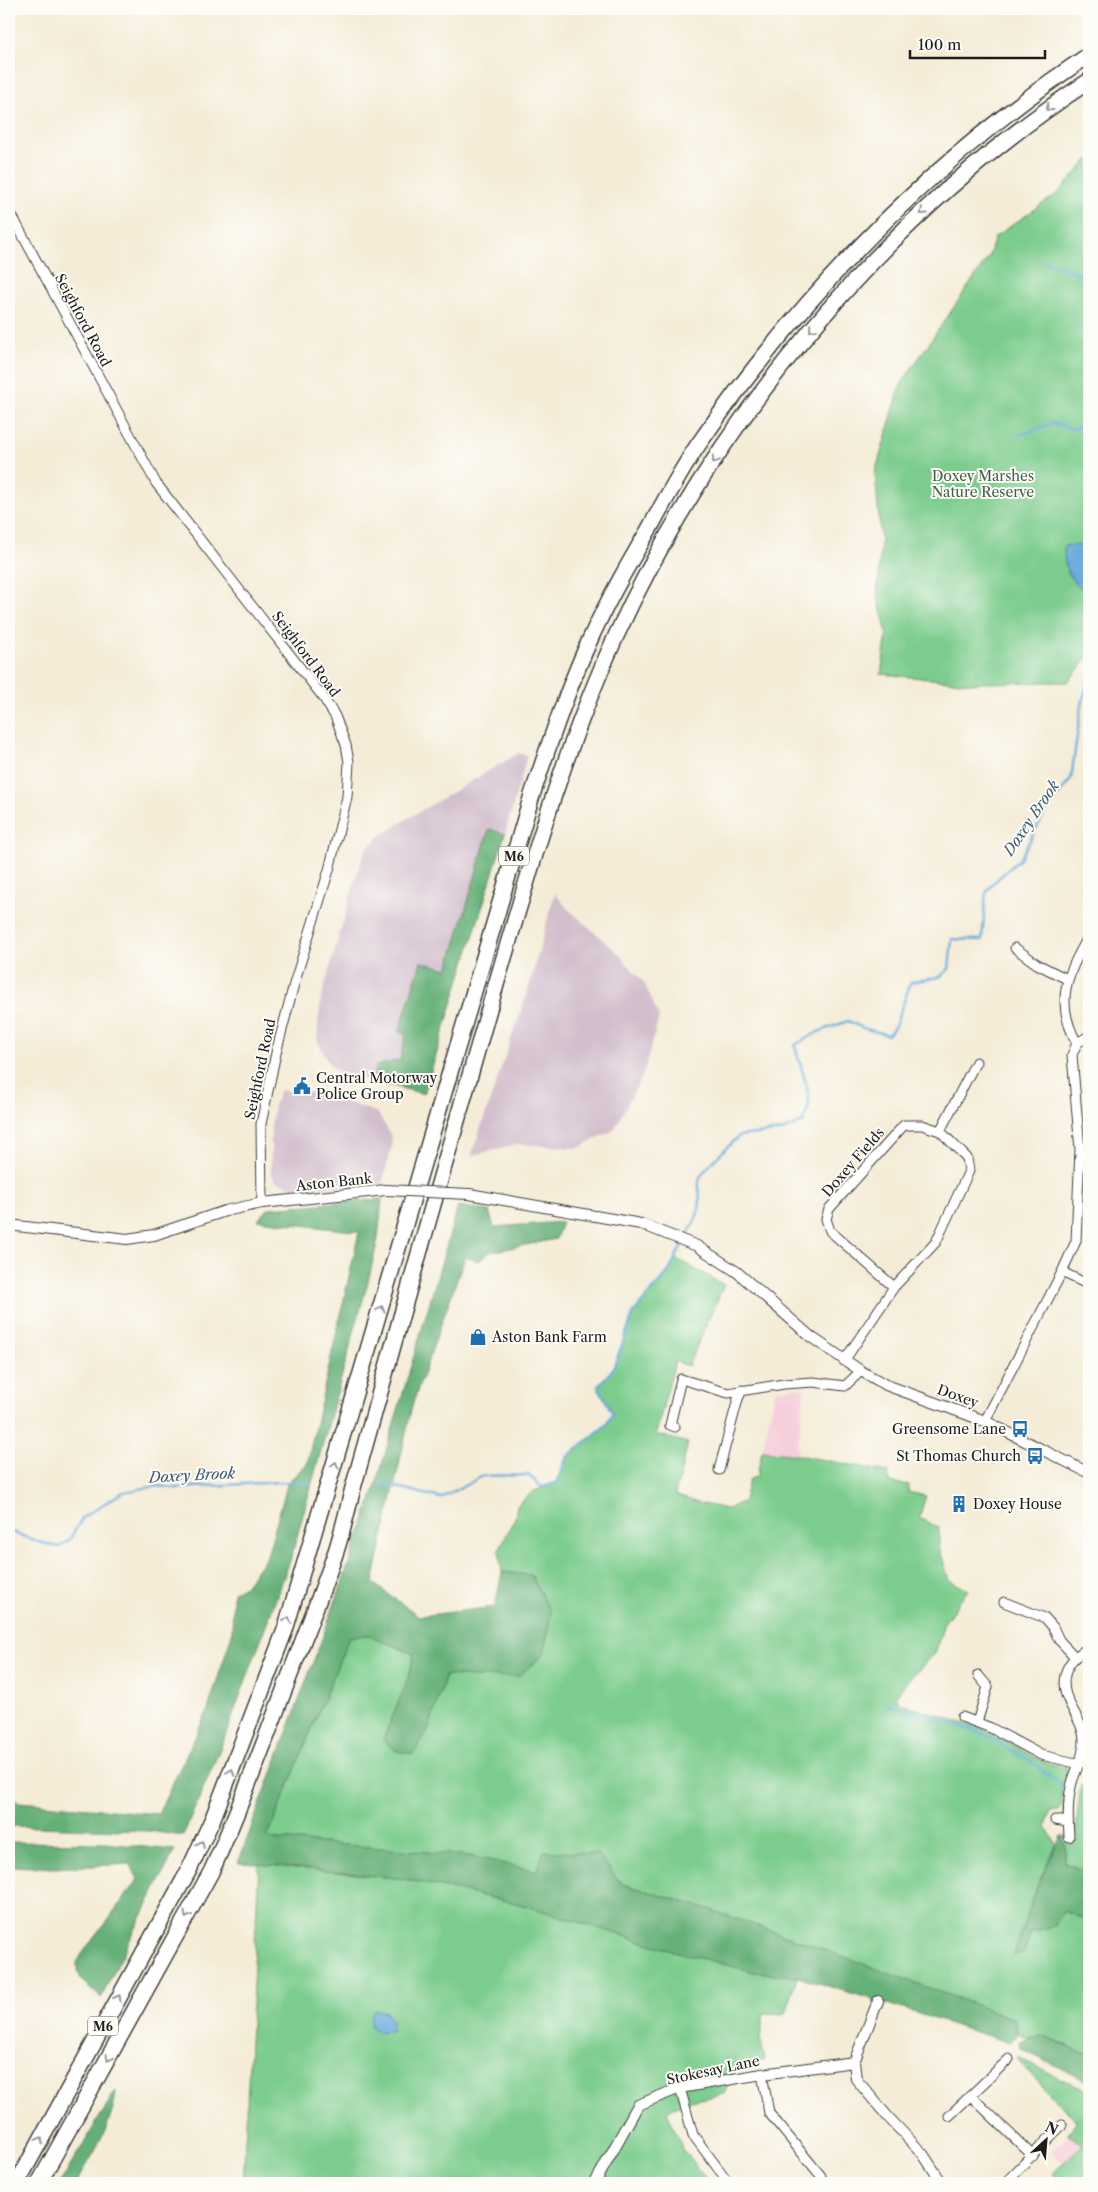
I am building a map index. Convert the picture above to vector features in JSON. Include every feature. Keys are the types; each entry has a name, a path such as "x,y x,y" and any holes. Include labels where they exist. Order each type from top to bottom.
{"highway":[{"name":"M6","path":"17,2183 189,1870 213,1818 285,1630 532,795 565,698 614,590 698,446 798,314 857,248 905,200 1044,86 1089,55"},
{"name":"M6","path":"39,2183 211,1872 235,1822 335,1554 415,1266 532,863 568,749 615,637 660,550 691,496 763,390 814,327 868,266 921,213 1042,114 1089,81"}],"street":[{"name":"Seighford Road","path":"9,210 156,483 324,697 335,716 346,745 349,762 347,797 329,870 294,984 276,1053 261,1124 262,1203"},
{"path":"1077,1043 1066,1018 1064,1003 1067,979 1089,936"},
{"path":"1015,948 1038,964 1067,979"},
{"path":"985,1421 1073,1251 1077,1227 1080,1150 1072,1055 1077,1043 1089,1036"},
{"path":"844,1361 894,1287 936,1242 969,1171 967,1158 940,1131 976,1062"},
{"name":"Doxey Fields","path":"894,1287 830,1231 826,1219 829,1210 904,1125 922,1125 940,1131"},
{"name":"Aston Bank","path":"9,1225 127,1239 154,1235 225,1211 262,1203 386,1190 469,1194 640,1224 665,1232 697,1246 737,1272 811,1337 844,1361"},
{"path":"1062,1272 1089,1286"},
{"name":"Doxey","path":"844,1361 886,1385 985,1421 1089,1473"},
{"path":"675,1427 670,1425 681,1379 728,1393 814,1382 844,1386 861,1372"},
{"path":"719,1470 742,1390"},
{"path":"1004,1602 1045,1618 1053,1627 1059,1640 1075,1657"},
{"path":"1068,1837 1071,1787 1083,1761 1084,1740 1083,1729 1067,1701 1063,1684 1066,1669 1075,1657 1089,1648"},
{"path":"976,1722 988,1687 978,1675"},
{"path":"962,1717 1009,1736 1042,1755 1083,1761"},
{"path":"1055,1820 1068,1822"},
{"path":"878,2001 854,2062 856,2079 924,2154 942,2183"},
{"path":"948,2116 972,2096 1009,2059"},
{"name":"Stokesay Lane","path":"595,2183 638,2104 680,2088 762,2074 854,2062"},
{"path":"762,2074 769,2113 820,2176"},
{"path":"680,2088 693,2136 729,2183"},
{"path":"972,2096 1032,2156"},
{"path":"1005,2183 1062,2125"}],"shaded area":[{"path":"519,753 527,756 505,834 489,829 448,969 421,962 400,1032 406,1033 400,1060 376,1066 373,1081 342,1074 330,1065 317,1040 318,1024 321,999 358,870 366,849 379,837 407,819"},
{"path":"555,893 567,908 616,951 645,984 659,1017 644,1072 614,1130 578,1148 516,1144 471,1156 528,990"},
{"path":"280,1090 321,1093 378,1113 391,1136 392,1146 382,1184 291,1187 275,1180 271,1172 271,1127 274,1105"},
{"path":"805,1387 797,1455 762,1451 776,1389"},
{"path":"1069,2136 1089,2147 1089,2183 1061,2183 1053,2173 1063,2164 1052,2151"}],"green space":[{"name":"Doxey Marshes Nature Reserve","path":"1089,159 1089,656 1068,682 970,683 881,674 887,634 877,594 881,542 875,473 901,384 989,256 995,237 1058,193"},
{"path":"489,829 505,834 424,1094 373,1081 376,1066 400,1060 406,1034 399,1032 421,962 448,969"},
{"path":"382,1199 378,1239 368,1282 291,1558 223,1742 183,1836 149,1831 9,1826 9,1796 20,1802 158,1814 207,1712 232,1634 233,1592 245,1586 267,1556 288,1482 307,1464 359,1232 258,1220 269,1208"},
{"path":"458,1206 489,1211 494,1227 562,1222 556,1239 490,1252 479,1261 465,1257 412,1406 373,1583 419,1616 495,1607 502,1572 531,1575 551,1612 544,1654 519,1676 473,1677 446,1675 428,1731 413,1754 396,1751 383,1740 410,1673 414,1654 368,1635 349,1637 267,1838 470,1856 536,1871 544,1851 597,1854 622,1884 708,1909 787,1936 1014,2019 1018,2033 1010,2043 797,1977 750,1971 670,1950 520,1904 405,1879 238,1863 326,1628 373,1495"},
{"path":"675,1258 724,1285 688,1366 675,1361 656,1434 688,1443 675,1495 698,1503 727,1509 744,1501 749,1480 757,1476 762,1451 797,1455 889,1472 888,1482 909,1485 908,1492 926,1496 919,1518 939,1528 939,1547 949,1580 968,1590 944,1623 935,1654 908,1680 896,1696 900,1703 985,1730 1044,1762 1066,1767 1067,1772 1062,1785 1062,1805 1059,1811 1050,1810 1046,1827 1056,1844 1036,1889 1014,1955 1024,1953 1031,1932 1040,1930 1064,1911 1089,1921 1089,2055 1042,2035 1029,2038 1018,2033 1014,2019 787,1936 708,1909 622,1884 597,1854 536,1871 470,1856 267,1838 349,1637 368,1635 414,1654 410,1673 428,1731 446,1675 473,1677 531,1576 502,1572 499,1550 515,1518 517,1505 534,1491 556,1483 567,1457 605,1426 613,1414 598,1386 613,1369 634,1312 669,1271"},
{"path":"1081,1784 1089,1788 1089,1873 1064,1863 1066,1846 1061,1836 1075,1836"},
{"path":"1061,1836 1066,1846 1064,1863 1089,1873 1089,1921 1064,1911 1055,1926 1031,1932 1024,1953 1014,1955 1036,1889"},
{"path":"9,1842 104,1843 175,1850 101,1998 81,1980 76,1962 138,1879 130,1864 54,1868 9,1866"},
{"path":"259,1864 405,1879 520,1904 670,1950 750,1971 797,1977 786,2014 764,2013 760,2038 765,2060 736,2064 724,2094 691,2101 667,2111 683,2150 710,2183 243,2183"},
{"path":"1042,2035 1089,2055 1089,2082 1021,2049 1020,2041"},
{"path":"1017,2057 1089,2092 1087,2135 1089,2136 1089,2183 1061,2183 1053,2173 1083,2144 1069,2136 1068,2133 1077,2122 1021,2064"},
{"path":"116,2090 112,2114 107,2126 76,2183 60,2183"}],"water":[{"path":"1076,545 1089,549 1089,584 1080,588 1069,574 1065,560 1064,546"},
{"path":"375,2010 386,2012 392,2021 391,2031 377,2032 370,2026 371,2015"}],"waterway":[{"path":"1043,261 1089,277"},
{"path":"1020,435 1053,423 1073,429 1089,424"},
{"name":"Doxey Brook","path":"686,1238 698,1211 700,1201 699,1181 702,1174 739,1136 782,1131 803,1122 808,1108 809,1096 795,1045 818,1032 848,1021 863,1028 888,1035 895,1026 911,982 940,977 949,969 952,939 982,940 986,893 993,883 1020,859 1045,812 1071,779 1081,708 1089,677"},
{"name":"Doxey Brook","path":"380,1483 441,1498 483,1476 528,1475 542,1487 556,1483 567,1457 605,1426 613,1414 598,1386 613,1369 634,1312 669,1271 683,1243"},
{"name":"Doxey Brook","path":"9,1531 59,1547 69,1540 83,1517 123,1492 157,1486 175,1488 279,1482 310,1483"},
{"path":"887,1705 982,1733 1027,1759 1062,1785"},
{"path":"1084,1807 1089,1818"}],"place":[{"name":"Central Motorway Police Group","path":"302,1086"},
{"name":"Aston Bank Farm","path":"478,1337"},
{"name":"Greensome Lane","path":"1020,1429"},
{"name":"St Thomas Church","path":"1035,1456"},
{"name":"Doxey House","path":"959,1504"}]}
